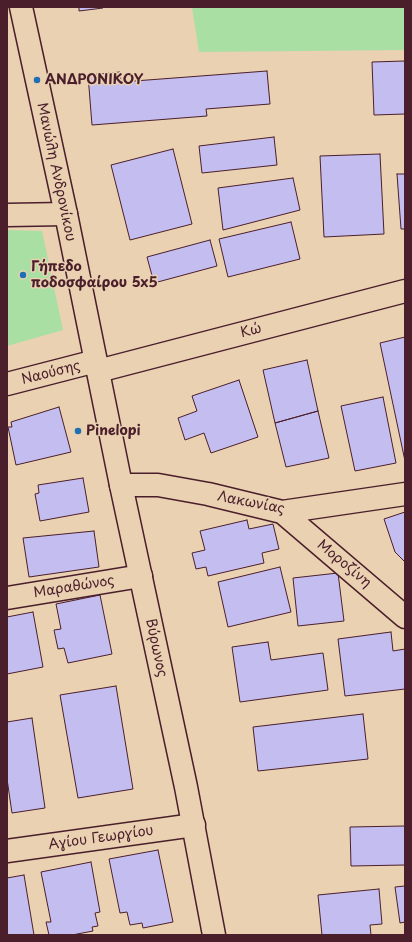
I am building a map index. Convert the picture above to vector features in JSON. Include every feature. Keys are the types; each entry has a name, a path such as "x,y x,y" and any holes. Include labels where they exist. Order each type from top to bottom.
{"street":[{"name":"Μανώλη Ανδρονίκου","path":"21,7 97,366"},
{"path":"7,214 66,214"},
{"name":"Κώ","path":"97,366 405,291"},
{"name":"Ναούσης","path":"7,384 97,366"},
{"name":"Βύρωνος","path":"97,366 194,824 214,935"},
{"name":"Λακωνίας","path":"121,485 158,486 208,494 282,512 405,494"},
{"name":"Μοροζίνη","path":"282,512 405,617"},
{"name":"Μαραθώνος","path":"7,598 141,576"},
{"name":"Αγίου Γεωργίου","path":"7,851 194,824"}],"green space":[{"path":"192,7 405,7 405,50 199,52"},
{"path":"7,230 42,231 63,330 7,346"}],"building":[{"path":"79,7 102,7 103,8 79,11"},
{"path":"405,61 405,114 374,115 372,62"},
{"path":"267,71 270,104 206,109 207,116 92,125 88,75 120,72 121,82"},
{"path":"274,137 277,165 202,173 199,146"},
{"path":"173,149 192,224 130,240 111,165"},
{"path":"380,154 384,234 324,237 320,156"},
{"path":"397,174 405,174 405,229 401,229"},
{"path":"293,178 300,210 223,230 218,188"},
{"path":"291,222 300,259 228,277 219,239"},
{"path":"210,240 217,266 154,283 147,257"},
{"path":"405,337 405,461 380,343"},
{"path":"307,360 318,411 275,423 263,370"},
{"path":"239,380 258,437 211,453 204,433 185,440 178,418 197,411 192,396"},
{"path":"383,397 396,463 355,471 341,406"},
{"path":"59,407 71,452 16,465 8,427 12,427 11,422"},
{"path":"318,411 329,458 286,467 275,423"},
{"path":"83,478 89,512 40,521 35,494 39,493 38,485"},
{"path":"405,512 405,562 395,552 384,519"},
{"path":"247,520 249,529 273,524 279,549 262,553 264,563 208,576 206,567 196,569 192,553 205,550 200,531"},
{"path":"94,531 99,567 29,577 23,538"},
{"path":"280,567 291,612 228,627 218,582"},
{"path":"338,573 344,621 298,626 293,578"},
{"path":"100,595 112,654 68,663 64,648 58,649 54,630 61,629 56,604"},
{"path":"33,612 43,667 7,674 7,617"},
{"path":"391,632 393,651 405,649 405,689 345,696 338,639"},
{"path":"268,642 271,660 323,653 328,690 240,702 232,647"},
{"path":"116,686 133,789 78,798 60,695"},
{"path":"363,714 368,759 258,771 253,727"},
{"path":"32,718 45,808 12,813 7,779 7,722"},
{"path":"405,826 405,865 351,866 350,827"},
{"path":"158,850 173,922 143,928 142,923 130,925 127,912 120,913 109,859"},
{"path":"91,862 100,912 95,913 98,926 92,927 93,931 72,935 49,935 46,922 51,922 41,872"},
{"path":"24,875 34,935 7,935 7,878"},
{"path":"405,886 405,922 400,923 395,887"},
{"path":"379,889 382,924 370,925 371,935 322,935 318,895"}],"place":[{"name":"ΑΝΔΡΟΝΙΚΟΥ","path":"37,80"},
{"name":"Γήπεδο ποδοσφαίρου 5x5","path":"23,275"},
{"name":"Pinelopi","path":"78,431"}]}
